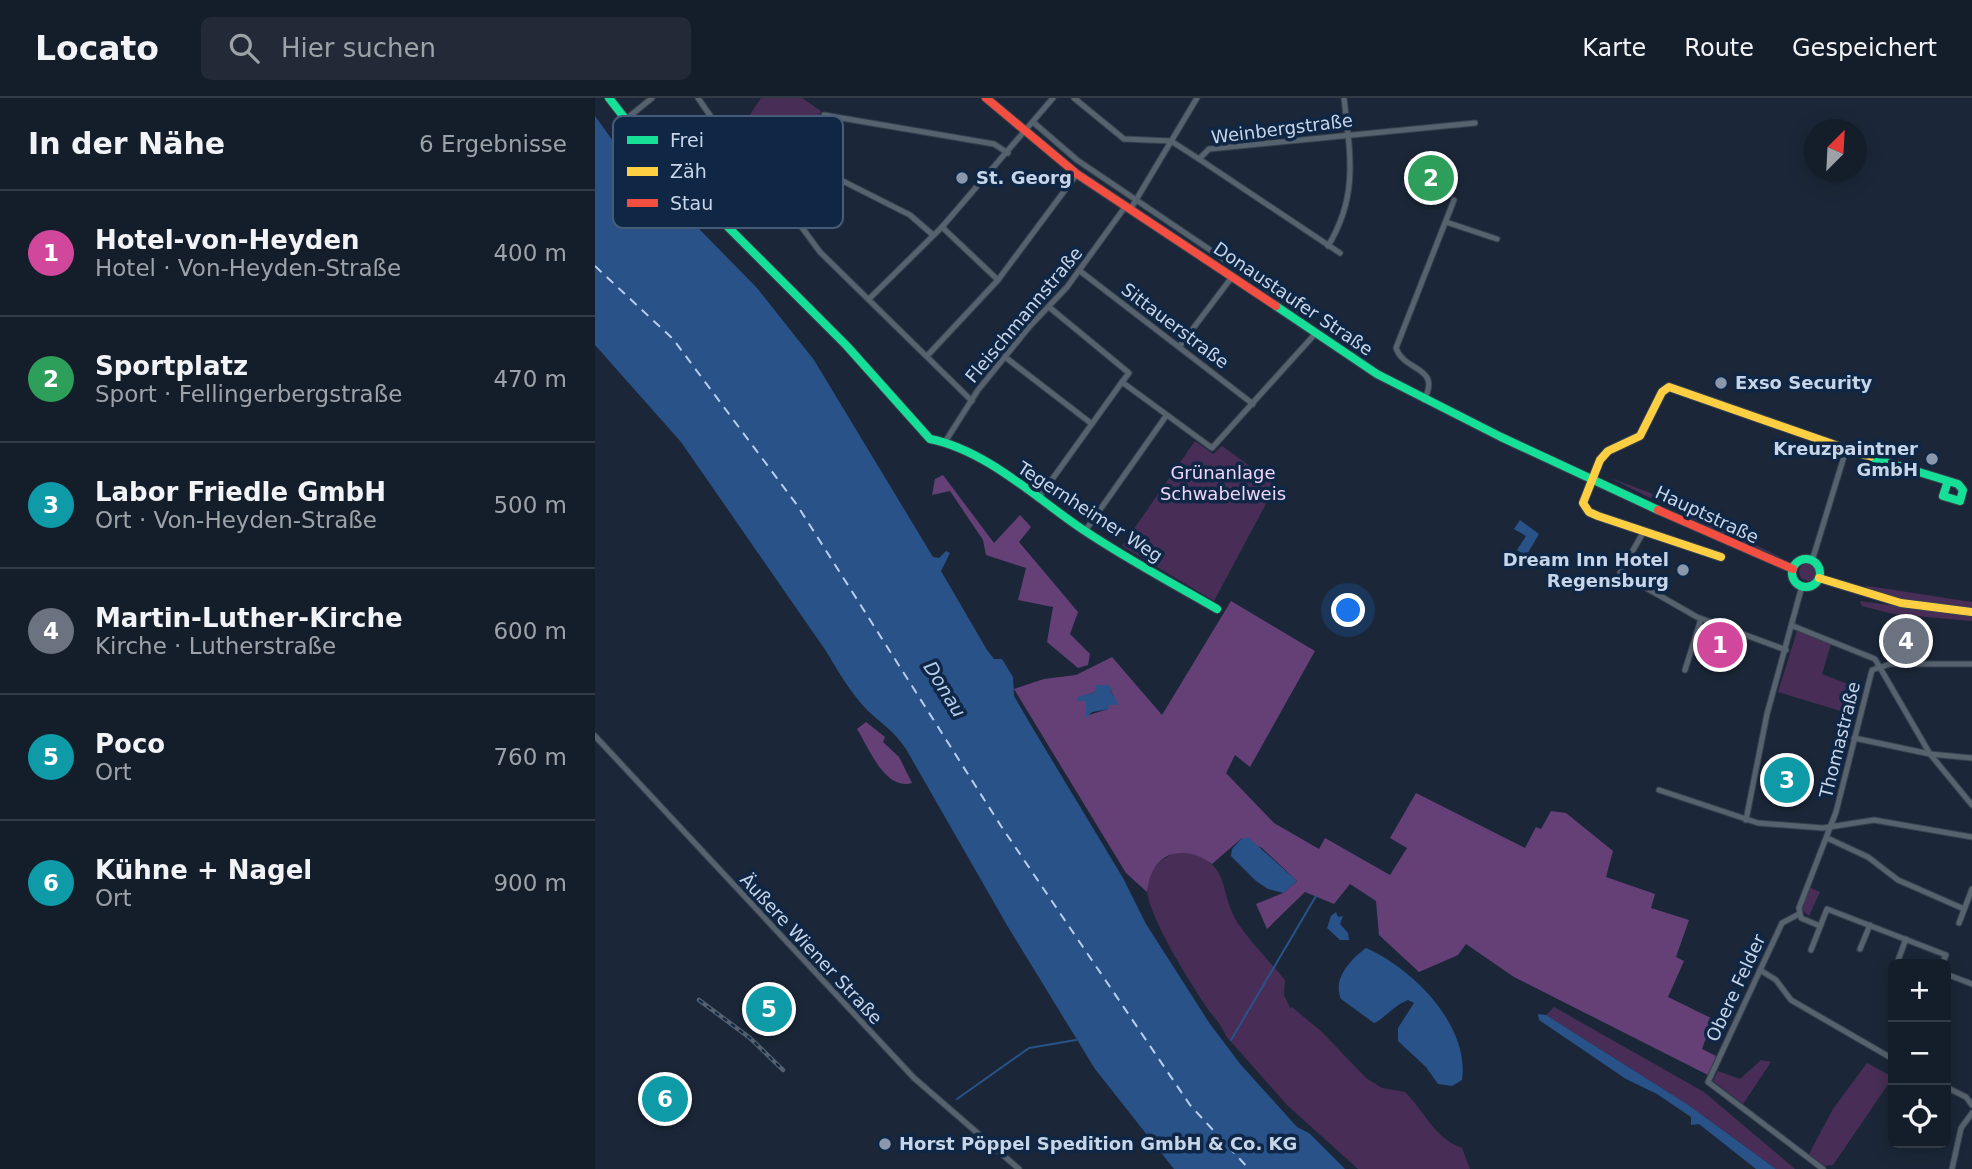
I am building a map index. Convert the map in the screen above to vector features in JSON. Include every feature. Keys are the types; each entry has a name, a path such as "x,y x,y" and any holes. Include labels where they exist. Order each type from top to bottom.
{"street":[{"name":"Tegernheimer Weg","path":"610,98 622,116"},
{"path":"631,116 652,98"},
{"path":"698,98 711,116"},
{"name":"Donaustaufer Straße","path":"986,98 1024,133 1077,174 1315,334 1423,400 1608,487"},
{"path":"870,298 933,236 1008,153 1053,98"},
{"path":"1074,98 1124,139 1171,141"},
{"name":"Fleischmannstraße","path":"945,442 1005,356 1080,271 1136,201 1197,98"},
{"path":"1328,246 1341,223 1349,200 1351,174 1344,98"},
{"path":"843,118 994,144 1008,153"},
{"name":"Donaustaufer Straße","path":"1033,122 1077,160 1234,263 1305,314"},
{"name":"Weinbergstraße","path":"1171,141 1199,159 1209,149 1475,123"},
{"path":"1199,159 1340,253"},
{"path":"927,356 999,280 1077,174"},
{"path":"843,181 910,215 933,236"},
{"path":"1423,400 1429,387 1426,375 1401,358 1396,348 1454,200"},
{"path":"1446,222 1497,239"},
{"path":"941,227 999,280"},
{"name":"Tegernheimer Weg","path":"727,228 846,345 924,433 990,465 1086,531 1217,609"},
{"path":"802,228 820,252 870,298 972,401"},
{"name":"Sittauerstraße","path":"1080,271 1253,404"},
{"path":"1179,347 1232,277"},
{"path":"1038,499 1129,373 1049,307"},
{"path":"1122,383 1212,448 1315,334"},
{"path":"1005,356 1092,424"},
{"path":"1721,557 1598,516 1585,508 1583,496 1604,455 1632,443 1643,433 1662,392 1669,387 1846,450 1948,481"},
{"path":"1086,531 1166,416"},
{"path":"1812,561 1846,450"},
{"name":"Hauptstraße","path":"1608,487 1744,550 1793,569"},
{"path":"1640,530 1620,573 1701,619 1786,650"},
{"path":"1798,561 1812,561 1818,566 1819,578 1814,585 1802,586 1793,578 1793,569 1798,561"},
{"path":"1819,578 1901,603 1972,612"},
{"path":"1746,820 1767,714 1802,586"},
{"path":"1685,670 1701,619"},
{"path":"1793,626 1875,659 1881,665 1906,716 1930,754 1972,805"},
{"path":"1881,665 1972,664"},
{"name":"Thomastraße","path":"1831,827 1872,670 1881,665"},
{"name":"Äußere Wiener Straße","path":"595,736 913,1078 1019,1169"},
{"path":"1854,738 1930,754 1972,758"},
{"path":"1659,790 1746,820 1789,827 1831,827 1874,820 1972,837"},
{"name":"Obere Felder","path":"1823,1169 1707,1082 1785,920 1799,914 1831,827"},
{"path":"1827,838 1868,857 1898,880 1964,909"},
{"path":"1959,923 1972,889"},
{"path":"1811,950 1827,909 1954,958"},
{"path":"1799,914 1804,920 1820,926"},
{"path":"1860,948 1870,925"},
{"path":"1898,959 1906,939"},
{"path":"1944,959 1946,955"},
{"path":"1761,970 1776,980 1791,1000 1888,1056"},
{"path":"1951,976 1972,984"},
{"path":"1951,1090 1966,1097 1972,1105"},
{"path":"1952,1169 1961,1128 1972,1113"}],"green space":[{"path":"761,98 802,98 821,111 820,116 749,116"},
{"path":"1410,158 1459,170 1452,198 1403,186"},
{"name":"Grünanlage Schwabelweis","path":"1195,441 1213,454 1222,446 1276,485 1214,601 1122,546"},
{"path":"1610,478 1648,492 1786,560 1713,529"},
{"path":"1804,563 1812,563 1817,572 1815,579 1804,581 1799,576 1799,568"},
{"path":"1865,587 1972,602 1972,607 1904,600"},
{"path":"1860,601 1972,616 1972,621 1893,614 1862,606"},
{"path":"1797,631 1831,644 1822,674 1861,689 1854,715 1778,692"},
{"path":"1179,851 1209,862 1217,870 1239,925 1285,980 1284,995 1290,1008 1322,1032 1366,1078 1382,1088 1405,1092 1444,1138 1462,1148 1470,1169 1358,1169 1287,1105 1226,1036 1180,965 1149,902 1147,883 1152,870"},
{"path":"1809,887 1820,892 1809,916 1802,910"},
{"path":"1554,1007 1704,1092 1795,1169 1776,1169 1687,1104 1546,1015"},
{"path":"1761,1060 1771,1062 1743,1104 1713,1081 1718,1071 1740,1079"},
{"path":"1867,1063 1888,1074 1888,1084 1833,1165 1825,1166 1809,1154 1833,1109"}],"shaded area":[{"path":"943,475 994,543 1020,515 1031,527 1019,542 1078,612 1070,634 1090,654 1088,665 1078,668 1047,642 1053,607 1018,600 1026,568 986,555 983,540 950,491 932,495 935,479"},
{"path":"1231,601 1315,651 1250,767 1235,755 1226,773 1274,823 1319,849 1325,838 1390,875 1407,848 1390,838 1416,793 1525,848 1536,827 1541,829 1551,811 1566,813 1613,851 1606,877 1655,894 1651,908 1689,920 1676,957 1684,961 1668,997 1713,1019 1702,1049 1716,1056 1708,1075 1514,977 1466,944 1458,955 1419,972 1379,935 1376,901 1350,884 1334,904 1305,892 1267,929 1256,904 1283,893 1297,881 1262,848 1242,838 1212,864 1189,854 1169,855 1154,868 1147,892 1126,873 1014,689 1044,679 1076,675 1112,657 1162,715","holes":["1102,685 1108,685 1118,705 1108,705 1108,709 1086,716 1086,701 1080,697 1095,692"]},
{"path":"866,722 885,737 883,742 899,757 912,783 894,781 879,766 857,729"}],"water":[{"name":"Donau","path":"595,116 613,141 613,228 698,228 757,288 814,360 933,557 939,558 946,551 950,553 941,571 987,650 994,659 1002,659 1013,677 1014,696 1123,878 1146,924 1210,1024 1241,1065 1297,1127 1309,1133 1345,1169 1174,1169 1095,1069 1008,927 902,743 867,710 850,689 681,442 595,345"},
{"path":"1520,520 1539,534 1526,556 1517,550 1526,536 1514,529"},
{"path":"1096,685 1108,685 1113,689 1110,690 1119,705 1108,705 1109,709 1092,712 1086,718 1086,701 1078,701 1078,697 1095,692"},
{"path":"1242,838 1249,838 1297,881 1283,893 1268,889 1256,881 1231,856 1232,849"},
{"path":"1336,912 1338,917 1343,916 1340,924 1348,933 1349,940 1340,940 1327,928 1331,916"},
{"path":"1366,948 1402,969 1434,1001 1457,1039 1462,1059 1462,1080 1452,1086 1438,1084 1426,1067 1398,1041 1398,1028 1414,1003 1408,1000 1374,1023 1341,999 1341,977 1349,964"},
{"path":"1538,1014 1546,1015 1687,1104 1776,1169 1756,1169 1699,1124 1691,1125 1691,1117 1657,1094 1626,1079 1539,1020"}],"waterway":[{"path":"1231,1040 1316,896"},
{"path":"957,1099 1029,1048 1076,1040"}],"ferry route":[{"path":"595,266 673,339 797,505 1001,826 1190,1105 1249,1169"}],"railway":[{"path":"699,1000 750,1038 783,1070"}],"traffic: fast":[{"path":"609,98 623,116"},
{"path":"729,228 846,345 930,439 971,453 991,464 1098,540 1217,609"},
{"path":"1276,306 1377,374 1501,437 1658,510"},
{"path":"1870,457 1958,484 1963,490 1960,501 1943,496 1948,481"},
{"path":"1806,559 1816,563 1820,573 1816,583 1806,587 1796,583 1792,573 1796,563 1806,559"}],"traffic: slow":[{"path":"1721,557 1598,516 1589,512 1583,503 1600,460 1608,451 1640,436 1662,392 1669,387 1870,457"},
{"path":"1819,578 1901,603 1972,612"}],"traffic: jam":[{"path":"986,98 1077,174 1276,306"},
{"path":"1658,510 1793,569"}],"place":[{"name":"St. Georg","path":"962,178"},
{"name":"Sportplatz","path":"1431,178"},
{"name":"Exso Security","path":"1721,383"},
{"name":"Kreuzpaintner GmbH","path":"1932,459"},
{"name":"Dream Inn Hotel Regensburg","path":"1683,570"},
{"name":"Martin-Luther-Kirche","path":"1906,641"},
{"name":"Hotel-von-Heyden","path":"1720,645"},
{"name":"Labor Friedle GmbH","path":"1787,780"},
{"name":"Poco","path":"769,1009"},
{"name":"Kühne + Nagel","path":"665,1099"},
{"name":"Horst Pöppel Spedition GmbH & Co. KG","path":"885,1144"}]}
